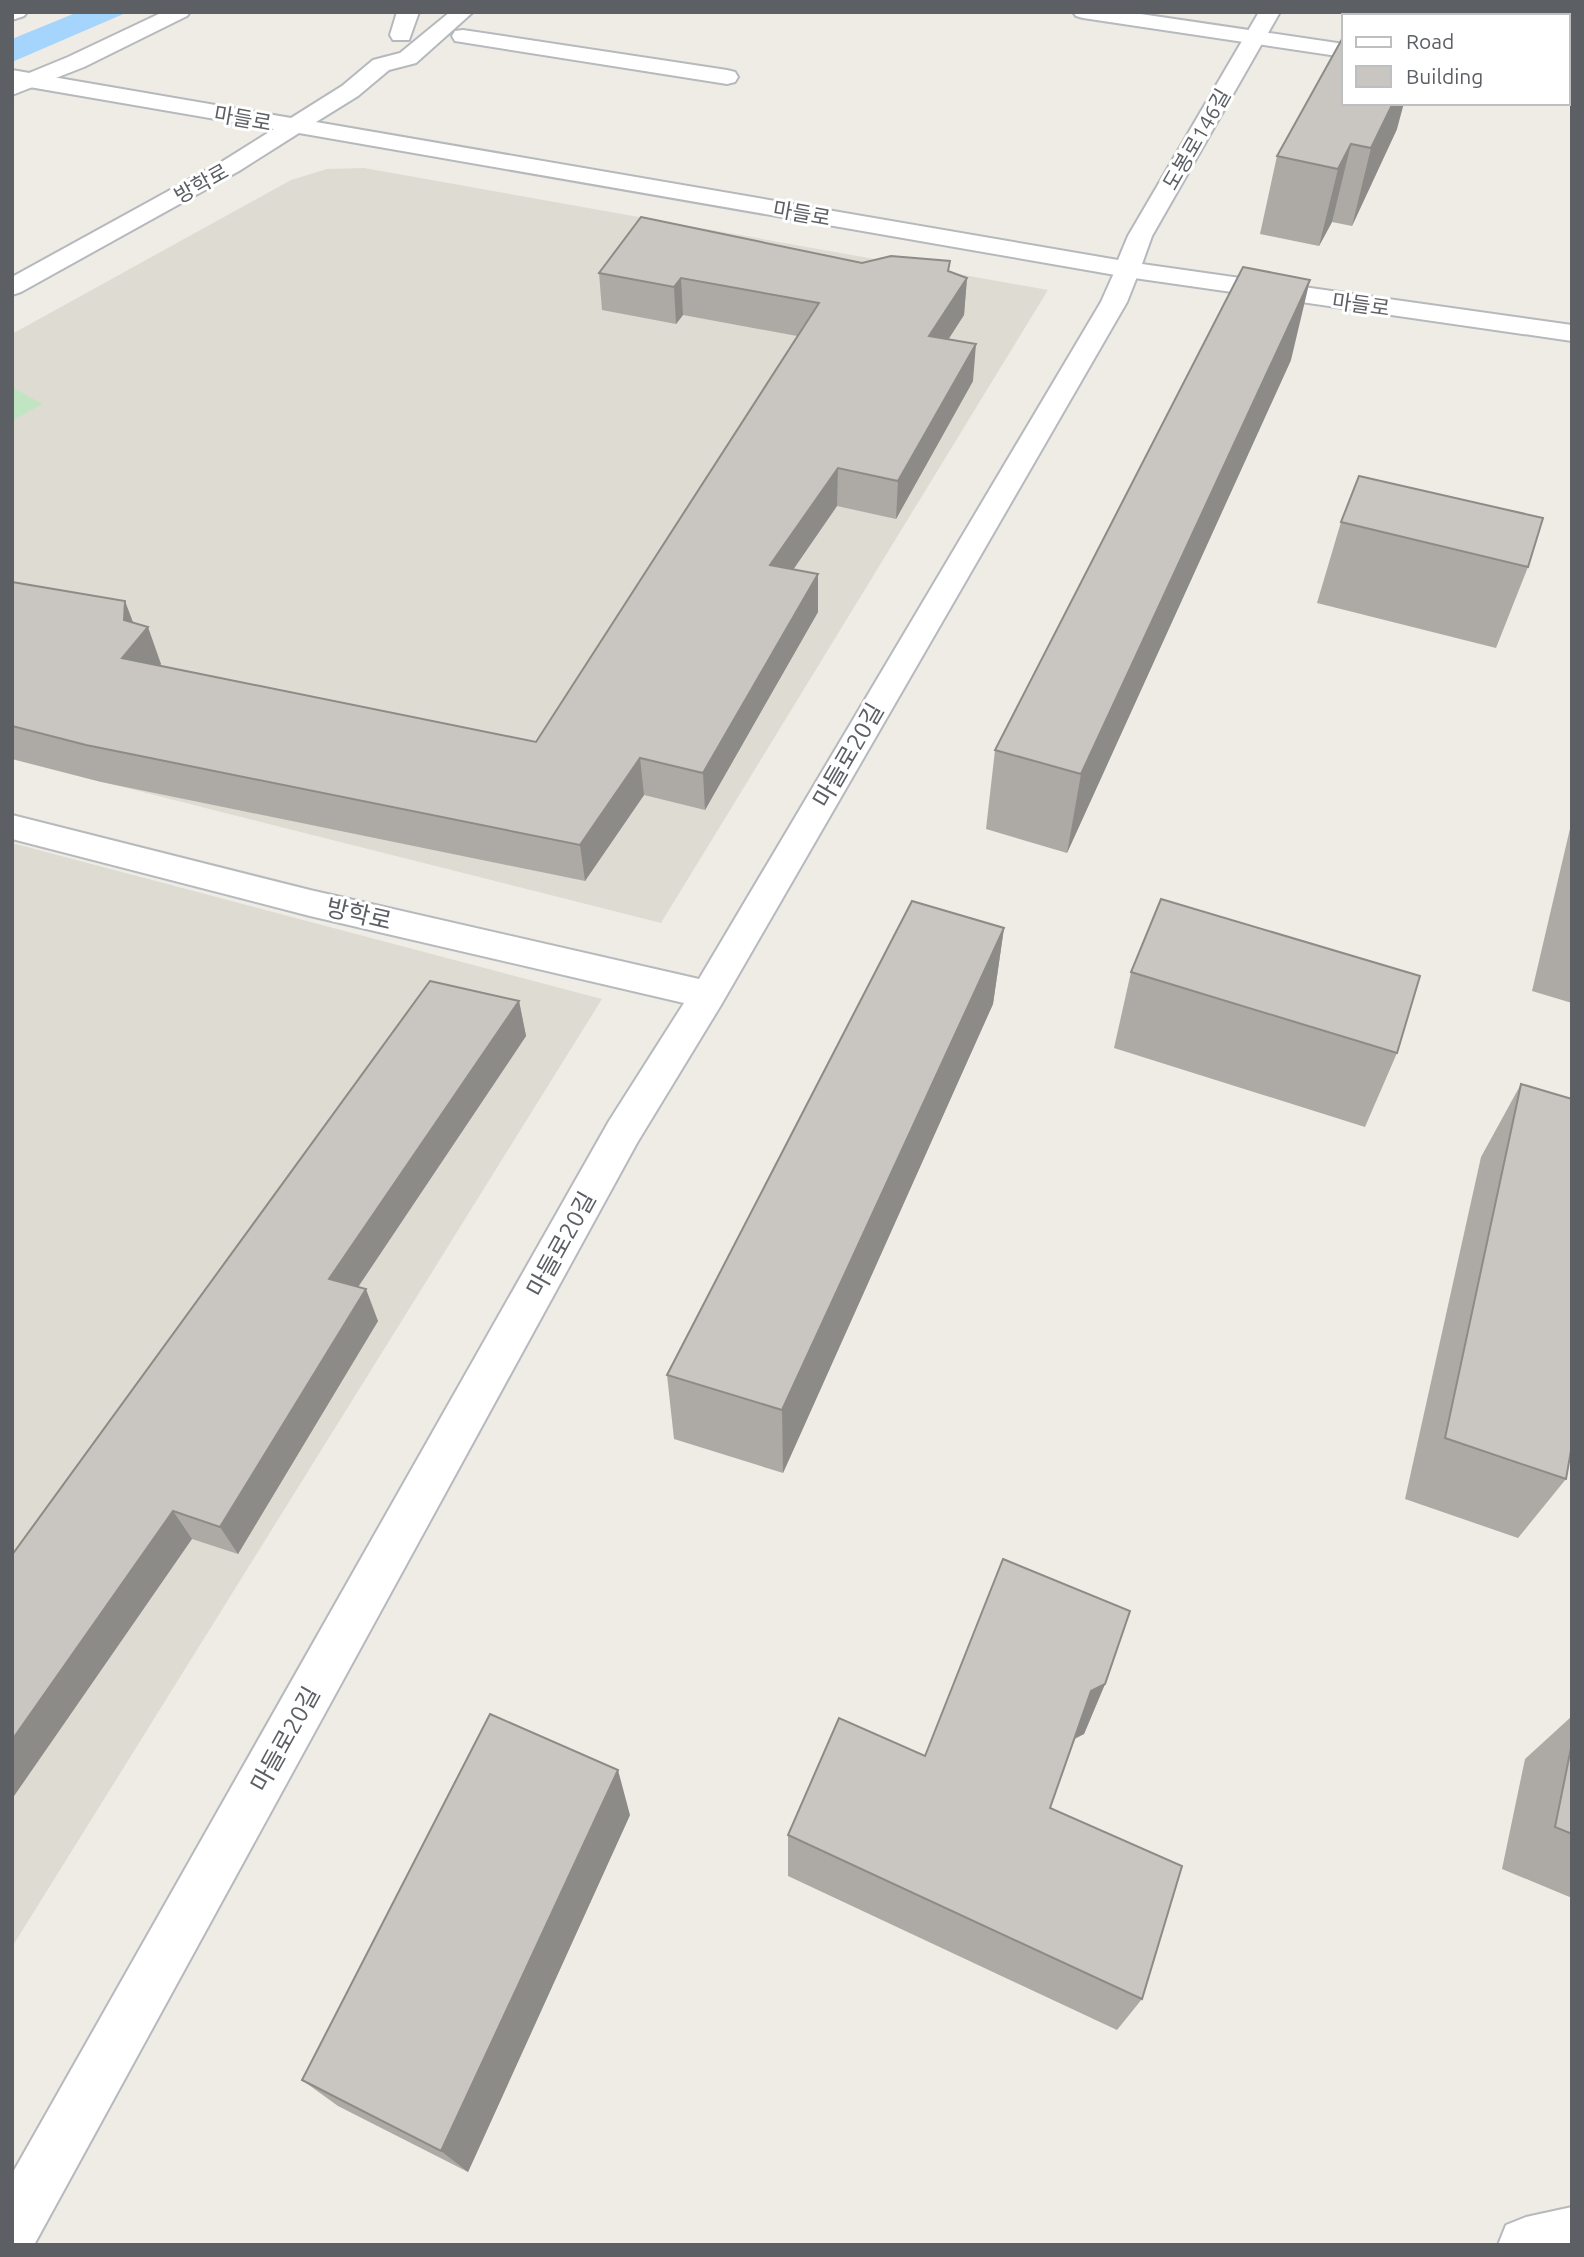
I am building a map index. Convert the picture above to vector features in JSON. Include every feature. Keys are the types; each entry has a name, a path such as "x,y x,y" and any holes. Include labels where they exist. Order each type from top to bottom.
{"street":[{"path":"12,88 23,78 180,12"},
{"path":"401,35 405,16 409,12"},
{"name":"방학로","path":"381,65 379,53 429,12"},
{"name":"방학로","path":"12,287 232,166 350,91 381,65 408,58 463,12"},
{"path":"1083,12 1342,51"},
{"name":"도봉로146길","path":"1127,269 1140,236 1270,12"},
{"path":"420,47 463,36 484,20"},
{"path":"463,36 727,77"},
{"name":"마들로","path":"23,78 1127,269 1572,333"},
{"name":"마들로20길","path":"12,2229 623,1132 708,995 1114,302 1127,269"},
{"name":"방학로","path":"12,827 310,903 708,995"},
{"path":"1526,2245 1572,2235"}],"shaded area":[{"path":"364,168 1048,290 661,923 12,759 12,334 291,180 327,169"},
{"path":"12,843 602,999 12,1947"}],"green space":[{"path":"12,387 42,404 12,421"}],"water":[{"path":"78,12 128,12 12,62 12,39"}],"building":[{"path":"1342,39 1342,105 1392,105 1371,148 1351,144 1338,169 1277,156"},
{"path":"641,217 862,263 891,256 950,261 948,271 967,278 929,336 976,344 898,481 838,468 770,565 818,574 703,773 640,758 580,845 86,745 12,726 12,582 125,601 124,620 148,627 122,658 536,742 819,303 681,278 674,287 599,273"},
{"path":"1243,267 1310,280 1081,774 995,750"},
{"path":"1359,476 1543,518 1528,567 1341,522"},
{"path":"1161,899 1420,976 1397,1053 1131,972"},
{"path":"912,901 1004,928 782,1410 667,1375"},
{"path":"430,981 519,1001 329,1279 366,1289 220,1527 173,1511 12,1740 12,1555"},
{"path":"1521,1084 1572,1099 1572,1445 1566,1479 1445,1438"},
{"path":"1003,1559 1130,1611 1105,1684 1091,1691 1050,1808 1182,1866 1142,1999 788,1835 839,1718 925,1756"},
{"path":"490,1714 618,1770 441,2151 302,2080"},
{"path":"1572,1743 1572,1834 1555,1827"}]}
